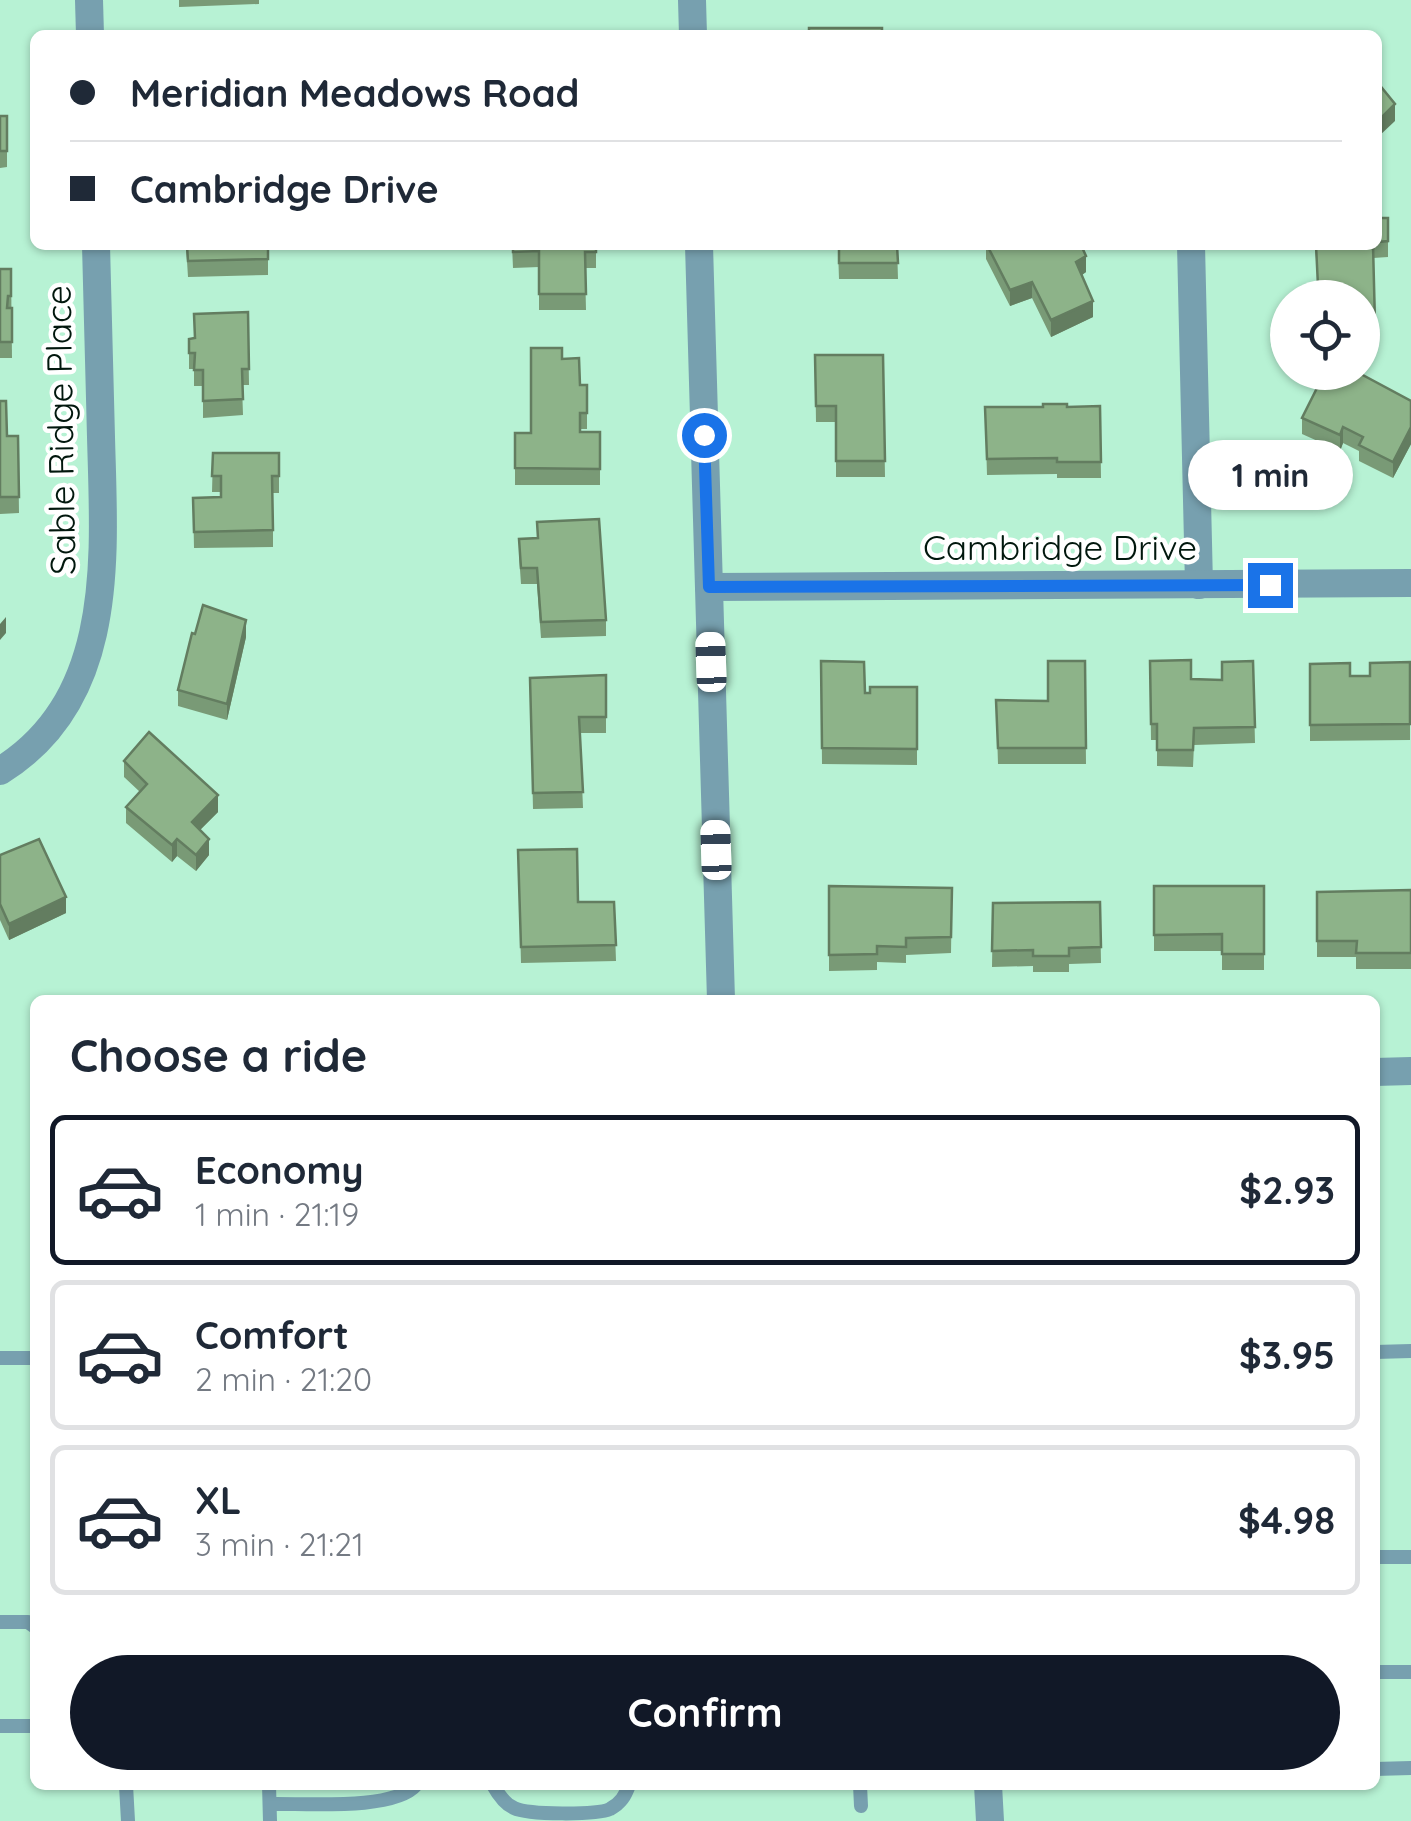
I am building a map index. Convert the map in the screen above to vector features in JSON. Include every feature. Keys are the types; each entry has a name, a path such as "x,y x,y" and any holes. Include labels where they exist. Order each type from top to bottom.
{"street":[{"path":"89,0 90,30"},
{"path":"692,0 693,30"},
{"name":"Sable Ridge Place","path":"4,768 44,734 73,692 93,637 102,590 96,250"},
{"path":"699,250 721,995"},
{"path":"1191,250 1198,585"},
{"name":"Cambridge Drive","path":"709,587 1411,583"},
{"path":"1380,1072 1411,1072"},
{"path":"988,1790 990,1821"}],"lane":[{"path":"1380,1352 1411,1351"},
{"path":"0,1358 30,1358"},
{"path":"1380,1557 1411,1557"},
{"path":"0,1622 30,1623"},
{"path":"1380,1672 1411,1672"},
{"path":"0,1726 30,1726"},
{"path":"1380,1768 1411,1768"},
{"path":"126,1790 128,1821"},
{"path":"269,1790 270,1821"},
{"path":"270,1804 388,1800 411,1790"},
{"path":"496,1790 514,1809 605,1812 623,1800 627,1790"},
{"path":"860,1790 860,1806"}],"building":[{"path":"809,28 882,28 882,30"},
{"path":"1382,88 1395,104 1382,117"},
{"path":"0,116 7,116 7,151 0,151"},
{"path":"1382,218 1388,218 1388,241 1382,242"},
{"path":"187,250 268,250 268,259 188,261"},
{"path":"513,250 596,250 585,252 586,294 539,294 539,251"},
{"path":"839,250 897,250 898,263 839,263"},
{"path":"990,250 1083,250 1086,256 1076,262 1093,301 1051,320 1032,282 1010,290"},
{"path":"1316,250 1373,250 1374,280 1318,280"},
{"path":"0,269 11,269 7,308 12,308 12,342 0,342"},
{"path":"248,312 249,369 242,369 243,399 203,401 203,370 194,370 195,353 189,353 189,339 195,338 194,314"},
{"path":"531,348 562,348 562,359 579,358 580,385 587,385 587,413 580,413 580,432 600,432 600,469 515,468 515,433 531,433"},
{"path":"815,355 883,355 885,461 836,461 836,406 816,406"},
{"path":"1380,384 1411,401 1411,427 1393,462 1359,445 1363,437 1343,427 1340,435 1302,418 1316,390 1380,390"},
{"path":"0,401 6,401 7,436 18,436 19,497 0,497"},
{"path":"1100,406 1101,462 987,459 985,407"},
{"path":"213,453 279,453 279,476 272,476 273,530 194,532 193,498 221,497 221,476 212,476"},
{"path":"599,519 606,620 541,622 537,568 521,568 519,539 538,538 537,522"},
{"path":"203,605 246,620 227,704 178,690"},
{"path":"1191,660 1191,679 1222,680 1222,662 1253,661 1255,727 1194,728 1193,750 1157,750 1157,724 1151,724 1150,661"},
{"path":"821,661 864,662 865,693 870,693 870,687 917,687 917,749 822,748"},
{"path":"1048,661 1085,661 1086,748 998,748 996,700 1048,701"},
{"path":"1410,662 1410,724 1310,725 1310,664 1350,663 1350,676 1370,676 1370,663"},
{"path":"606,675 606,717 579,717 583,792 533,793 530,678"},
{"path":"149,732 218,795 192,822 209,839 196,855 177,839 172,845 126,807 147,784 124,761"},
{"path":"39,839 66,897 9,924 0,904 0,855"},
{"path":"577,849 578,902 614,902 616,945 521,947 518,850"},
{"path":"829,886 952,888 951,937 906,938 906,947 877,946 877,954 829,955"},
{"path":"1154,886 1264,886 1264,954 1222,954 1222,934 1154,935"},
{"path":"1411,890 1411,953 1356,953 1357,941 1317,941 1317,892"},
{"path":"1100,902 1101,947 1069,948 1069,956 1033,956 1033,950 992,951 993,903"}],"route":[{"path":"704,435 709,587 1270,585"}]}
